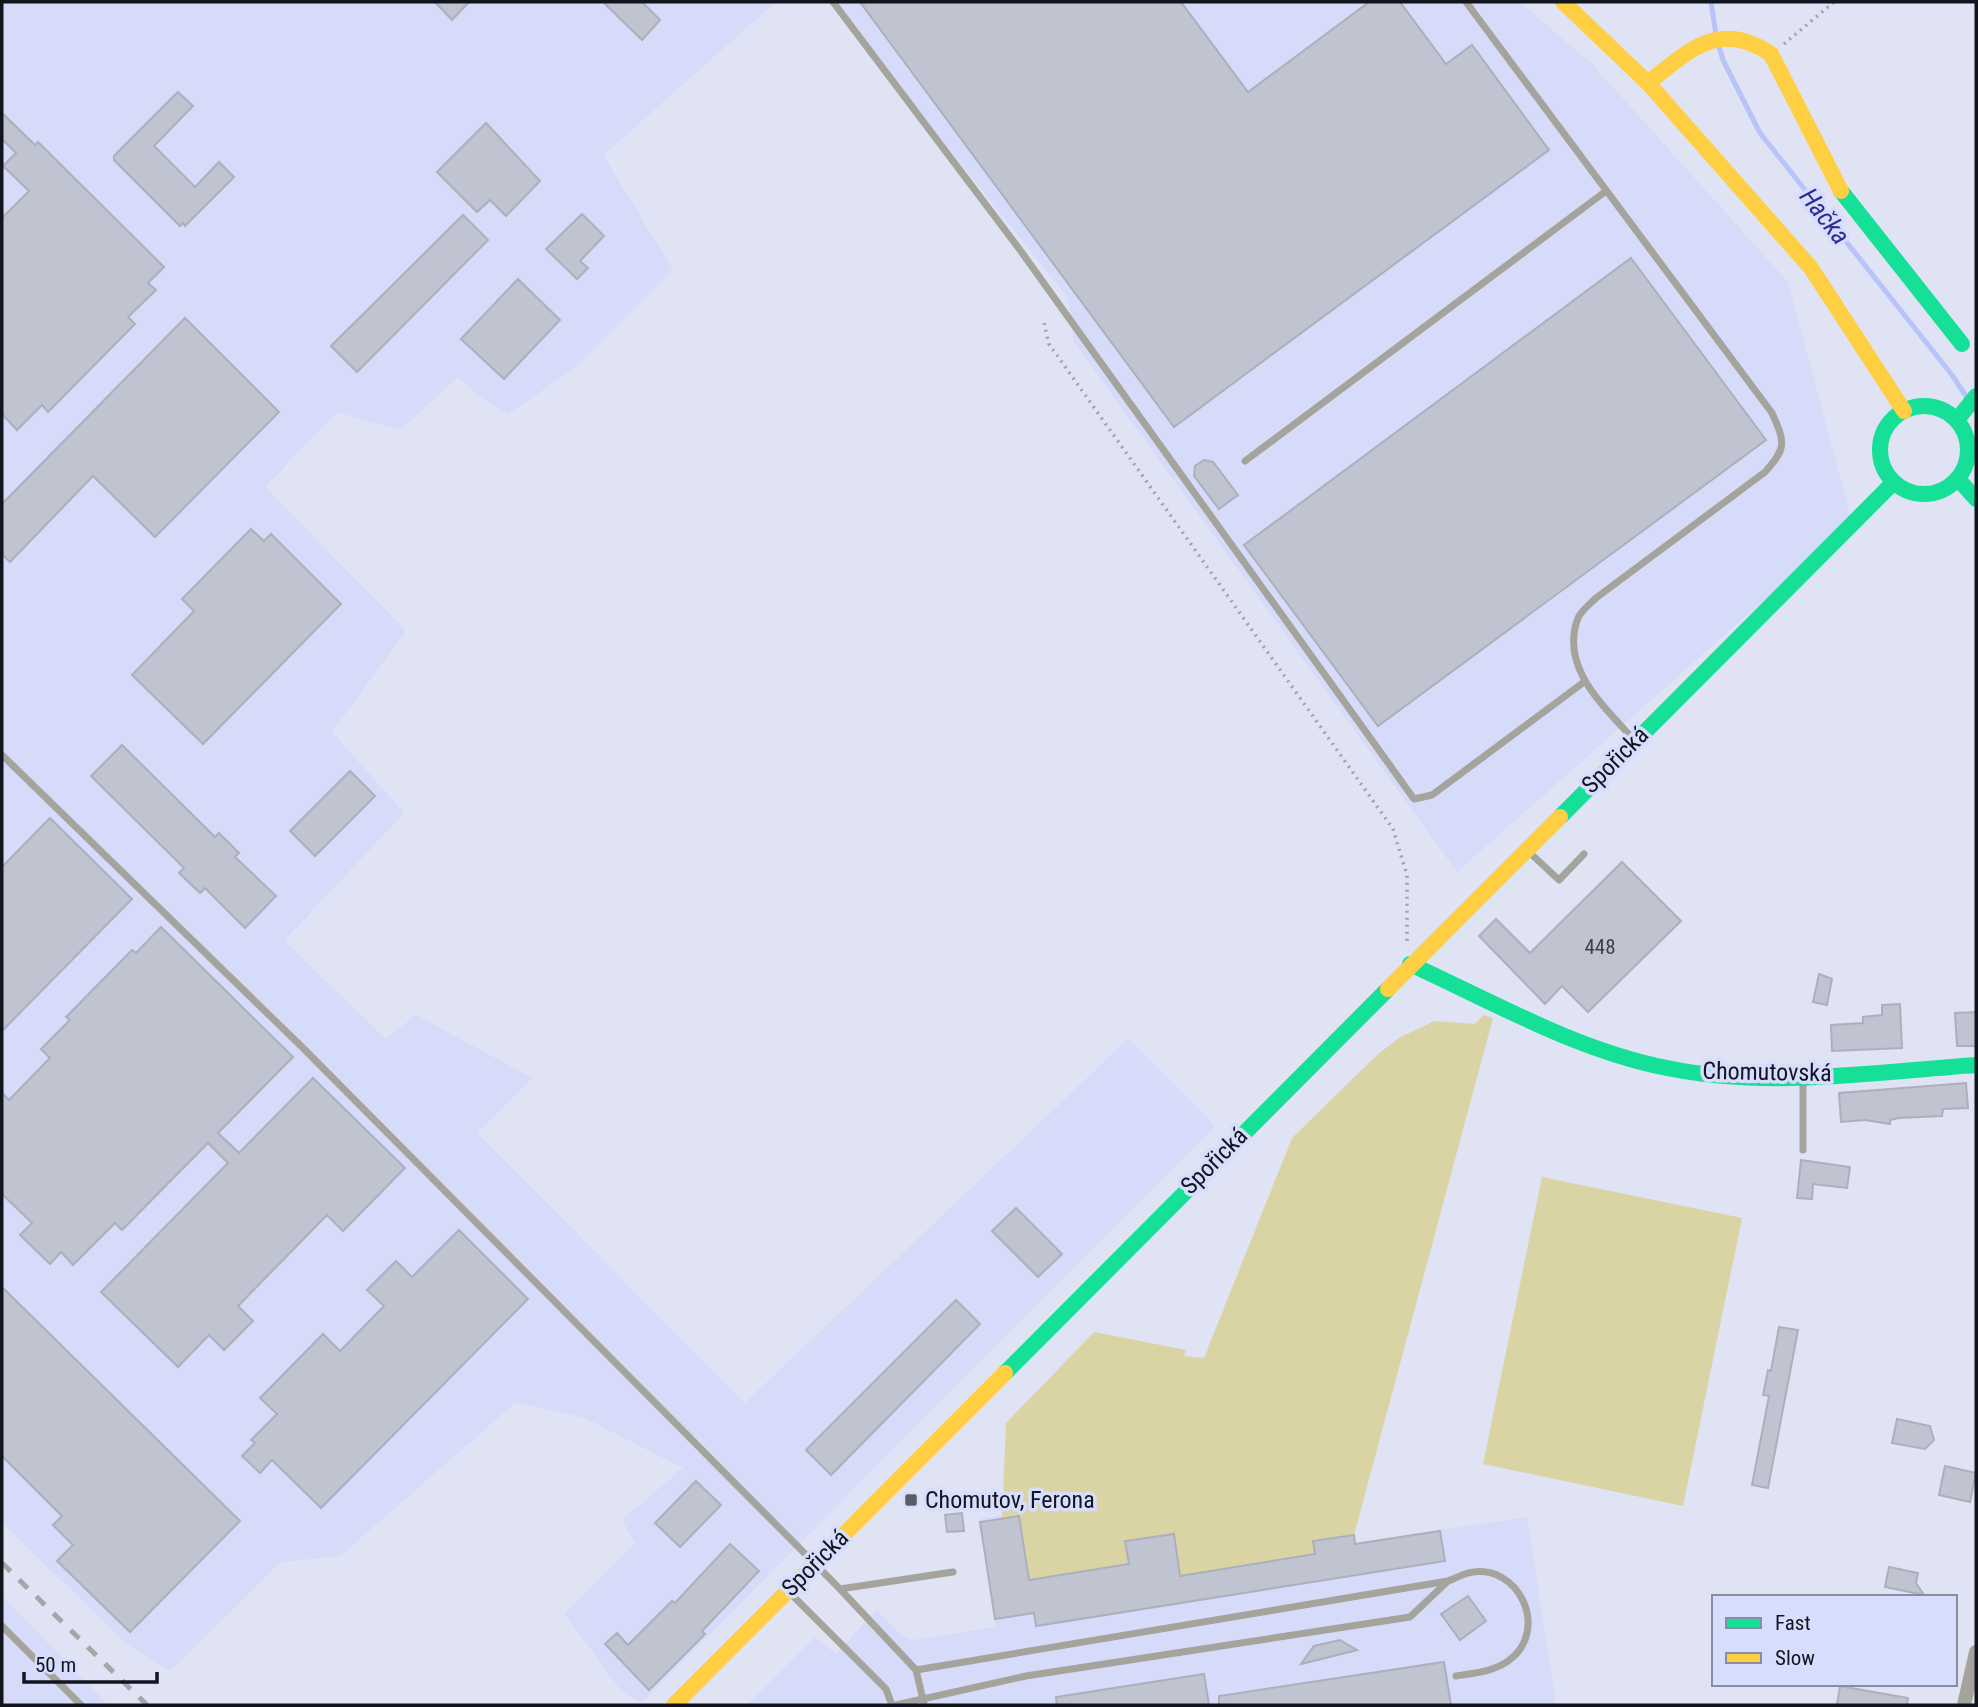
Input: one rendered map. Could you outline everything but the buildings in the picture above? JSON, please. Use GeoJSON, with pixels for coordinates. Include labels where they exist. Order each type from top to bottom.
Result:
{"type":"FeatureCollection","features":[{"type":"Feature","properties":{"kind":"street"},"geometry":{"type":"LineString","coordinates":[[1563,2],[1648,83],[1811,268],[1904,411]]}},
{"type":"Feature","properties":{"kind":"street"},"geometry":{"type":"LineString","coordinates":[[1648,83],[1696,46],[1737,35],[1755,41],[1771,54],[1838,187],[1962,344]]}},
{"type":"Feature","properties":{"kind":"street"},"geometry":{"type":"LineString","coordinates":[[1958,418],[1976,396]]}},
{"type":"Feature","properties":{"kind":"street"},"geometry":{"type":"LineString","coordinates":[[1932,407],[1958,418],[1968,443],[1965,468],[1950,487],[1927,495],[1915,494],[1894,482],[1886,473],[1880,450],[1886,427],[1904,411],[1932,407]]}},
{"type":"Feature","properties":{"kind":"street"},"geometry":{"type":"LineString","coordinates":[[1958,479],[1976,499]]}},
{"type":"Feature","properties":{"kind":"street","name":"Spořická"},"geometry":{"type":"LineString","coordinates":[[674,1705],[1410,964],[1894,482]]}},
{"type":"Feature","properties":{"kind":"street","name":"Chomutovská"},"geometry":{"type":"LineString","coordinates":[[1410,964],[1587,1043],[1667,1068],[1745,1076],[1976,1065]]}},
{"type":"Feature","properties":{"kind":"street"},"geometry":{"type":"LineString","coordinates":[[1964,1705],[1976,1652]]}},
{"type":"Feature","properties":{"kind":"lane"},"geometry":{"type":"LineString","coordinates":[[833,2],[1027,260],[1414,799],[1432,795],[1584,682]]}},
{"type":"Feature","properties":{"kind":"lane"},"geometry":{"type":"LineString","coordinates":[[1466,2],[1772,413],[1782,436],[1782,454],[1765,472],[1596,598],[1578,617],[1574,646],[1584,682],[1634,740]]}},
{"type":"Feature","properties":{"kind":"lane"},"geometry":{"type":"LineString","coordinates":[[1245,461],[1606,191]]}},
{"type":"Feature","properties":{"kind":"lane"},"geometry":{"type":"LineString","coordinates":[[2,755],[303,1048],[815,1563],[916,1670],[923,1703]]}},
{"type":"Feature","properties":{"kind":"lane"},"geometry":{"type":"LineString","coordinates":[[1526,849],[1559,880],[1584,854]]}},
{"type":"Feature","properties":{"kind":"lane"},"geometry":{"type":"LineString","coordinates":[[1803,1074],[1803,1150]]}},
{"type":"Feature","properties":{"kind":"lane"},"geometry":{"type":"LineString","coordinates":[[840,1589],[953,1572]]}},
{"type":"Feature","properties":{"kind":"lane"},"geometry":{"type":"LineString","coordinates":[[916,1670],[1448,1581],[1469,1572],[1491,1574],[1512,1583],[1523,1597],[1528,1613],[1528,1630],[1522,1646],[1509,1661],[1491,1670],[1456,1676]]}},
{"type":"Feature","properties":{"kind":"lane"},"geometry":{"type":"LineString","coordinates":[[788,1590],[886,1689],[894,1705],[923,1703],[1026,1676],[1410,1616],[1448,1581]]}},
{"type":"Feature","properties":{"kind":"lane"},"geometry":{"type":"LineString","coordinates":[[2,1626],[81,1705]]}},
{"type":"Feature","properties":{"kind":"path"},"geometry":{"type":"LineString","coordinates":[[1771,54],[1834,2]]}},
{"type":"Feature","properties":{"kind":"path"},"geometry":{"type":"LineString","coordinates":[[1044,323],[1049,344],[1393,829],[1407,876],[1405,929],[1410,964]]}},
{"type":"Feature","properties":{"kind":"shaded area"},"geometry":{"type":"Polygon","coordinates":[[[2,2],[776,2],[603,155],[673,270],[575,368],[508,414],[482,398],[458,377],[400,430],[337,412],[265,487],[406,631],[332,732],[404,813],[284,941],[386,1039],[416,1015],[532,1078],[477,1133],[745,1403],[1128,1039],[1215,1126],[641,1703],[619,1688],[564,1613],[635,1543],[622,1520],[683,1468],[585,1418],[516,1402],[340,1556],[281,1562],[170,1671],[125,1642],[2,1523],[2,2]]]}},
{"type":"Feature","properties":{"kind":"shaded area"},"geometry":{"type":"Polygon","coordinates":[[[832,2],[1520,2],[1592,64],[1788,282],[1852,522],[1457,872],[1074,342],[1068,298],[832,2]]]}},
{"type":"Feature","properties":{"kind":"shaded area"},"geometry":{"type":"Polygon","coordinates":[[[1483,1015],[1493,1018],[1354,1535],[1314,1541],[1315,1554],[1180,1576],[1173,1534],[1126,1541],[1129,1564],[1029,1580],[1019,1517],[1002,1519],[1006,1423],[1094,1332],[1186,1350],[1184,1356],[1204,1358],[1292,1138],[1378,1054],[1399,1038],[1434,1021],[1475,1024],[1483,1015]]]}},
{"type":"Feature","properties":{"kind":"shaded area"},"geometry":{"type":"Polygon","coordinates":[[[1542,1177],[1742,1218],[1683,1506],[1483,1464],[1542,1177]]]}},
{"type":"Feature","properties":{"kind":"shaded area"},"geometry":{"type":"Polygon","coordinates":[[[1002,1515],[1002,1518],[1019,1516],[1029,1579],[1129,1563],[1127,1541],[1174,1534],[1181,1576],[1315,1554],[1313,1541],[1354,1533],[1356,1543],[1527,1517],[1556,1705],[747,1705],[815,1637],[836,1654],[877,1610],[901,1635],[912,1640],[996,1627],[979,1519],[1002,1515]]]}},
{"type":"Feature","properties":{"kind":"shaded area"},"geometry":{"type":"Polygon","coordinates":[[[2,1596],[108,1705],[2,1705],[2,1596]]]}},
{"type":"Feature","properties":{"kind":"waterway","name":"Hačka"},"geometry":{"type":"LineString","coordinates":[[1711,2],[1716,34]]}},
{"type":"Feature","properties":{"kind":"waterway","name":"Hačka"},"geometry":{"type":"LineString","coordinates":[[1718,43],[1723,60],[1760,133],[1952,375],[1976,411]]}},
{"type":"Feature","properties":{"kind":"railway"},"geometry":{"type":"LineString","coordinates":[[2,1563],[147,1705]]}},
{"type":"Feature","properties":{"kind":"traffic: fast"},"geometry":{"type":"LineString","coordinates":[[1841,191],[1962,344]]}},
{"type":"Feature","properties":{"kind":"traffic: fast"},"geometry":{"type":"LineString","coordinates":[[1957,420],[1976,396]]}},
{"type":"Feature","properties":{"kind":"traffic: fast"},"geometry":{"type":"LineString","coordinates":[[1924,406],[1941,409],[1955,419],[1965,433],[1968,450],[1965,467],[1955,481],[1941,491],[1924,494],[1907,491],[1893,481],[1883,467],[1880,450],[1883,433],[1893,419],[1907,409],[1924,406]]}},
{"type":"Feature","properties":{"kind":"traffic: fast"},"geometry":{"type":"LineString","coordinates":[[1958,479],[1976,499]]}},
{"type":"Feature","properties":{"kind":"traffic: fast"},"geometry":{"type":"LineString","coordinates":[[1560,817],[1894,482]]}},
{"type":"Feature","properties":{"kind":"traffic: fast"},"geometry":{"type":"LineString","coordinates":[[1410,964],[1504,1009],[1600,1050],[1667,1068],[1705,1074],[1783,1078],[1860,1075],[1976,1065]]}},
{"type":"Feature","properties":{"kind":"traffic: fast"},"geometry":{"type":"LineString","coordinates":[[1005,1373],[1388,989]]}},
{"type":"Feature","properties":{"kind":"traffic: slow"},"geometry":{"type":"LineString","coordinates":[[1563,2],[1648,83],[1811,268],[1904,411]]}},
{"type":"Feature","properties":{"kind":"traffic: slow"},"geometry":{"type":"LineString","coordinates":[[1648,83],[1692,50],[1720,39],[1736,39],[1753,44],[1771,54],[1841,191]]}},
{"type":"Feature","properties":{"kind":"traffic: slow"},"geometry":{"type":"LineString","coordinates":[[1388,989],[1560,817]]}},
{"type":"Feature","properties":{"kind":"traffic: slow"},"geometry":{"type":"LineString","coordinates":[[674,1705],[1005,1373]]}},
{"type":"Feature","properties":{"kind":"place","name":"Chomutov, Ferona"},"geometry":{"type":"Point","coordinates":[911,1500]}}]}
